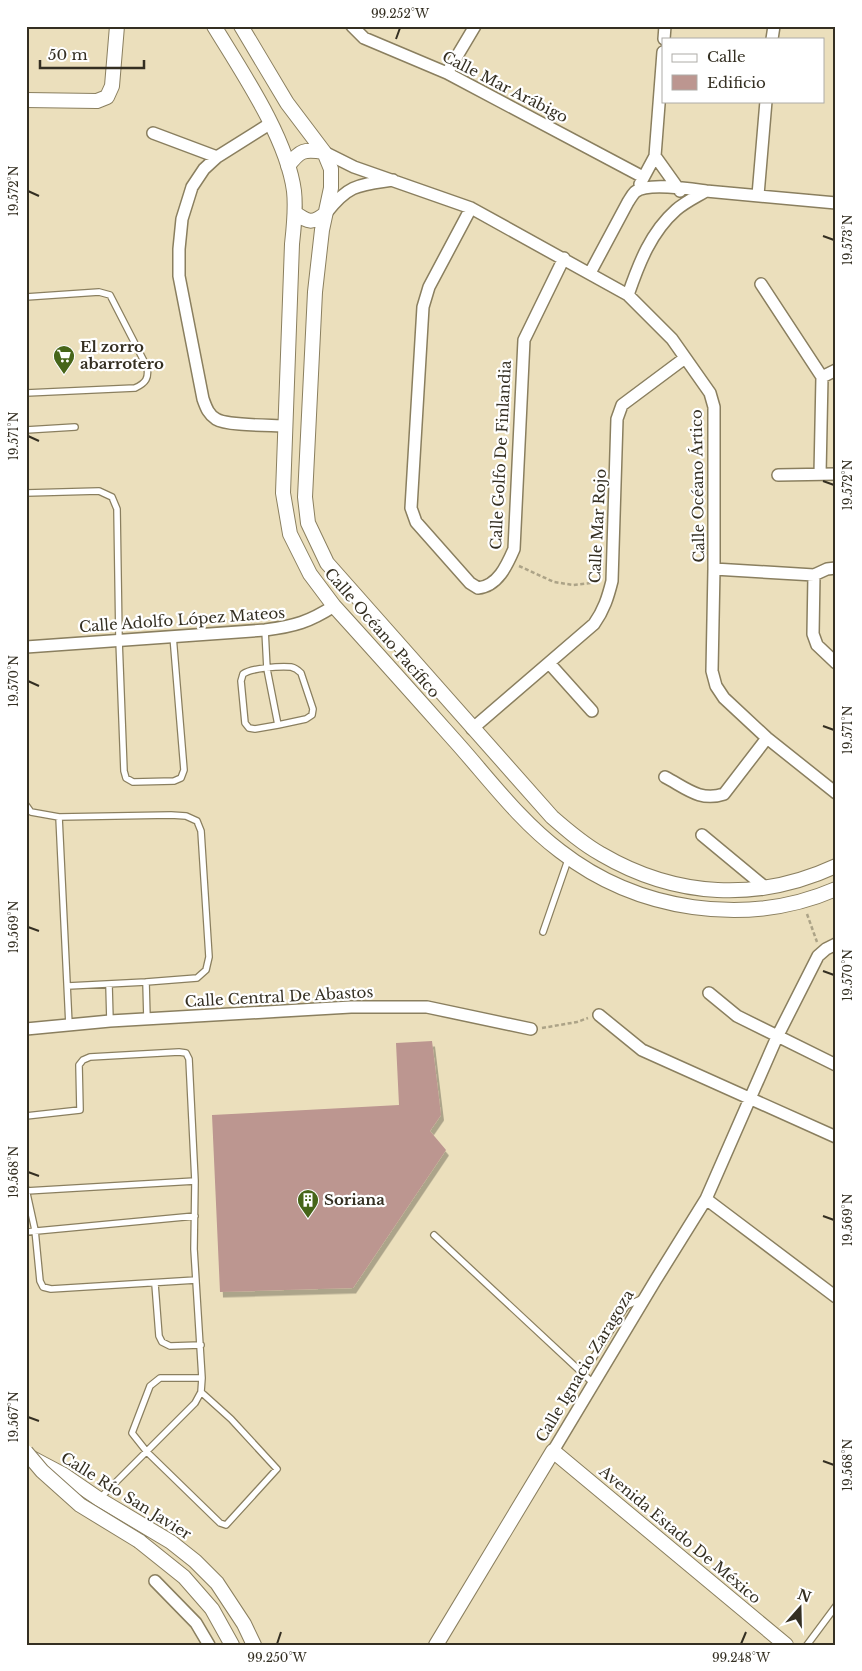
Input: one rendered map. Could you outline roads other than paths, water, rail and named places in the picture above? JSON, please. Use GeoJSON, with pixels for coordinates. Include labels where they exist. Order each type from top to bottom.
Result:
{"type":"FeatureCollection","features":[{"type":"Feature","properties":{"kind":"street"},"geometry":{"type":"LineString","coordinates":[[26,100],[97,101],[107,97],[112,86],[117,26]]}},
{"type":"Feature","properties":{"kind":"street","name":"Calle Océano Pacífico"},"geometry":{"type":"LineString","coordinates":[[214,26],[271,123],[288,166],[294,190],[295,213],[292,244],[283,494],[290,534],[310,574],[334,606],[515,808],[538,831],[584,868],[611,883],[648,897],[721,911],[790,904],[836,889]]}},
{"type":"Feature","properties":{"kind":"street","name":"Calle Océano Pacífico"},"geometry":{"type":"LineString","coordinates":[[241,26],[287,104],[324,152],[331,169],[331,188],[325,214],[315,292],[304,497],[308,523],[327,564],[552,818],[600,854],[629,869],[661,881],[692,888],[731,891],[766,888],[814,876],[836,866]]}},
{"type":"Feature","properties":{"kind":"street","name":"Calle Mar Arábigo"},"geometry":{"type":"LineString","coordinates":[[352,26],[364,38],[447,73],[643,177]]}},
{"type":"Feature","properties":{"kind":"street"},"geometry":{"type":"LineString","coordinates":[[447,73],[475,26]]}},
{"type":"Feature","properties":{"kind":"street"},"geometry":{"type":"LineString","coordinates":[[590,273],[655,156],[662,65]]}},
{"type":"Feature","properties":{"kind":"street"},"geometry":{"type":"LineString","coordinates":[[758,194],[766,102]]}},
{"type":"Feature","properties":{"kind":"street"},"geometry":{"type":"LineString","coordinates":[[271,123],[217,157],[204,168],[192,187],[182,219],[178,249],[179,276],[203,399],[208,412],[216,420],[228,423],[286,426]]}},
{"type":"Feature","properties":{"kind":"street"},"geometry":{"type":"LineString","coordinates":[[153,133],[217,157]]}},
{"type":"Feature","properties":{"kind":"street"},"geometry":{"type":"LineString","coordinates":[[288,166],[295,156],[303,151],[324,152]]}},
{"type":"Feature","properties":{"kind":"street","name":"Calle Océano Ártico"},"geometry":{"type":"LineString","coordinates":[[324,152],[354,167],[472,208],[628,295],[672,339],[710,393],[714,407],[712,672],[716,686],[724,698],[767,738],[836,793]]}},
{"type":"Feature","properties":{"kind":"street"},"geometry":{"type":"LineString","coordinates":[[655,156],[678,187],[685,203]]}},
{"type":"Feature","properties":{"kind":"street"},"geometry":{"type":"LineString","coordinates":[[295,213],[310,221],[316,220],[325,214],[337,199],[351,188],[394,180]]}},
{"type":"Feature","properties":{"kind":"street"},"geometry":{"type":"LineString","coordinates":[[635,192],[646,188],[678,187],[836,203]]}},
{"type":"Feature","properties":{"kind":"street"},"geometry":{"type":"LineString","coordinates":[[628,295],[637,268],[652,237],[675,210],[706,191]]}},
{"type":"Feature","properties":{"kind":"street","name":"Calle Golfo De Finlandia"},"geometry":{"type":"LineString","coordinates":[[472,208],[429,287],[423,307],[411,508],[416,522],[470,583],[478,588],[486,587],[505,569],[514,549],[524,340],[564,258]]}},
{"type":"Feature","properties":{"kind":"street"},"geometry":{"type":"LineString","coordinates":[[761,284],[822,377],[820,474]]}},
{"type":"Feature","properties":{"kind":"street","name":"Calle Mar Rojo"},"geometry":{"type":"LineString","coordinates":[[472,729],[594,624],[602,613],[612,581],[618,419],[622,405],[685,358]]}},
{"type":"Feature","properties":{"kind":"street"},"geometry":{"type":"LineString","coordinates":[[822,377],[836,370]]}},
{"type":"Feature","properties":{"kind":"street"},"geometry":{"type":"LineString","coordinates":[[778,475],[836,474]]}},
{"type":"Feature","properties":{"kind":"street"},"geometry":{"type":"LineString","coordinates":[[714,569],[814,575],[827,569],[836,568]]}},
{"type":"Feature","properties":{"kind":"street"},"geometry":{"type":"LineString","coordinates":[[814,575],[814,634],[817,645],[836,663]]}},
{"type":"Feature","properties":{"kind":"street","name":"Calle Adolfo López Mateos"},"geometry":{"type":"LineString","coordinates":[[26,647],[292,627],[316,618],[334,606]]}},
{"type":"Feature","properties":{"kind":"street"},"geometry":{"type":"LineString","coordinates":[[549,664],[592,712]]}},
{"type":"Feature","properties":{"kind":"street"},"geometry":{"type":"LineString","coordinates":[[665,777],[701,796],[713,797],[724,794],[767,738]]}},
{"type":"Feature","properties":{"kind":"street"},"geometry":{"type":"LineString","coordinates":[[702,835],[766,888]]}},
{"type":"Feature","properties":{"kind":"street","name":"Calle Ignacio Zaragoza"},"geometry":{"type":"LineString","coordinates":[[436,1645],[706,1199],[777,1037],[818,956],[836,944]]}},
{"type":"Feature","properties":{"kind":"street"},"geometry":{"type":"LineString","coordinates":[[709,993],[737,1016],[836,1065]]}},
{"type":"Feature","properties":{"kind":"street","name":"Calle Central De Abastos"},"geometry":{"type":"LineString","coordinates":[[26,1029],[147,1018],[351,1007],[427,1007],[531,1029]]}},
{"type":"Feature","properties":{"kind":"street"},"geometry":{"type":"LineString","coordinates":[[599,1015],[642,1050],[836,1137]]}},
{"type":"Feature","properties":{"kind":"street"},"geometry":{"type":"LineString","coordinates":[[706,1199],[835,1296]]}},
{"type":"Feature","properties":{"kind":"street","name":"Avenida Estado De México"},"geometry":{"type":"LineString","coordinates":[[553,1451],[786,1645]]}},
{"type":"Feature","properties":{"kind":"street","name":"Calle Río San Javier"},"geometry":{"type":"LineString","coordinates":[[26,1454],[64,1475],[99,1499],[171,1542],[195,1561],[217,1584],[244,1624],[254,1645]]}},
{"type":"Feature","properties":{"kind":"street","name":"Calle Río San Javier"},"geometry":{"type":"LineString","coordinates":[[26,1454],[80,1505],[139,1541],[184,1577],[212,1608],[232,1645]]}},
{"type":"Feature","properties":{"kind":"street"},"geometry":{"type":"LineString","coordinates":[[155,1581],[196,1623],[209,1645]]}},
{"type":"Feature","properties":{"kind":"lane"},"geometry":{"type":"LineString","coordinates":[[26,297],[99,292],[110,295],[147,367],[148,376],[144,384],[135,388],[26,393]]}},
{"type":"Feature","properties":{"kind":"lane"},"geometry":{"type":"LineString","coordinates":[[26,430],[75,427]]}},
{"type":"Feature","properties":{"kind":"lane"},"geometry":{"type":"LineString","coordinates":[[26,493],[99,491],[112,496],[117,509],[124,771],[126,778],[133,782],[174,780],[181,778],[184,770],[173,636]]}},
{"type":"Feature","properties":{"kind":"lane"},"geometry":{"type":"LineString","coordinates":[[265,630],[267,669],[278,725]]}},
{"type":"Feature","properties":{"kind":"lane"},"geometry":{"type":"LineString","coordinates":[[291,667],[298,669],[302,673],[313,709],[312,715],[306,719],[278,725],[255,729],[249,728],[245,723],[242,674],[248,671],[291,667]]}},
{"type":"Feature","properties":{"kind":"lane"},"geometry":{"type":"LineString","coordinates":[[26,805],[31,812],[38,815],[59,817],[186,816],[197,821],[201,831],[209,957],[206,970],[197,978],[68,986]]}},
{"type":"Feature","properties":{"kind":"lane"},"geometry":{"type":"LineString","coordinates":[[59,817],[69,1025]]}},
{"type":"Feature","properties":{"kind":"lane"},"geometry":{"type":"LineString","coordinates":[[543,932],[569,857]]}},
{"type":"Feature","properties":{"kind":"lane"},"geometry":{"type":"LineString","coordinates":[[146,982],[147,1018]]}},
{"type":"Feature","properties":{"kind":"lane"},"geometry":{"type":"LineString","coordinates":[[109,984],[110,1021]]}},
{"type":"Feature","properties":{"kind":"lane"},"geometry":{"type":"LineString","coordinates":[[26,1116],[80,1110],[79,1065],[83,1060],[90,1057],[179,1052],[186,1053],[189,1059],[195,1181],[196,1280],[201,1345],[201,1392],[195,1403],[99,1499]]}},
{"type":"Feature","properties":{"kind":"lane"},"geometry":{"type":"LineString","coordinates":[[195,1181],[26,1190],[34,1230],[40,1282],[44,1287],[51,1289],[196,1280]]}},
{"type":"Feature","properties":{"kind":"lane"},"geometry":{"type":"LineString","coordinates":[[26,1232],[195,1216]]}},
{"type":"Feature","properties":{"kind":"lane"},"geometry":{"type":"LineString","coordinates":[[434,1235],[594,1383]]}},
{"type":"Feature","properties":{"kind":"lane"},"geometry":{"type":"LineString","coordinates":[[155,1284],[159,1336],[162,1342],[170,1346],[201,1345]]}},
{"type":"Feature","properties":{"kind":"lane"},"geometry":{"type":"LineString","coordinates":[[583,1374],[626,1306],[645,1297]]}},
{"type":"Feature","properties":{"kind":"lane"},"geometry":{"type":"LineString","coordinates":[[201,1392],[254,1442],[277,1469],[226,1525],[220,1523],[147,1452],[132,1434],[150,1386],[160,1378],[202,1378]]}},
{"type":"Feature","properties":{"kind":"lane"},"geometry":{"type":"LineString","coordinates":[[807,1645],[836,1606]]}},
{"type":"Feature","properties":{"kind":"place","name":"El zorro abarrotero"},"geometry":{"type":"Point","coordinates":[64,375]}},
{"type":"Feature","properties":{"kind":"place","name":"Soriana"},"geometry":{"type":"Point","coordinates":[308,1219]}}]}
